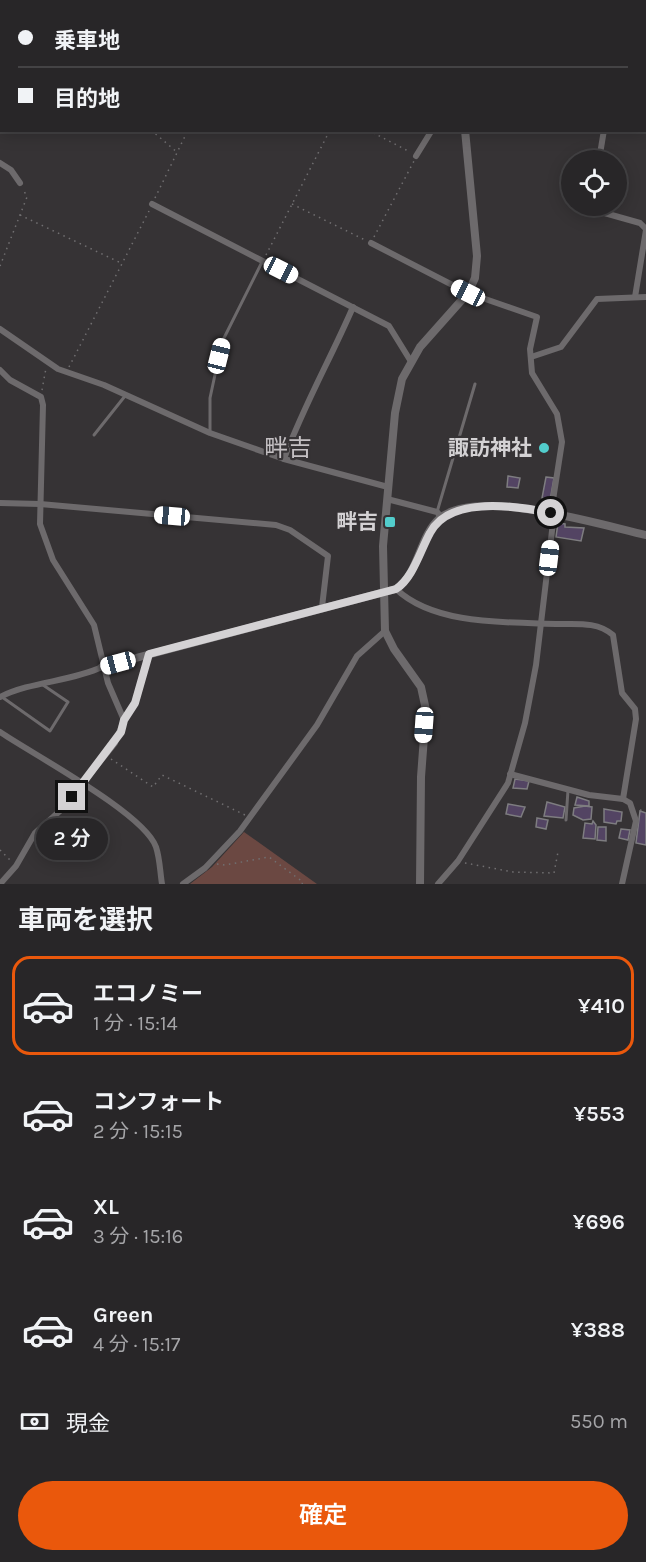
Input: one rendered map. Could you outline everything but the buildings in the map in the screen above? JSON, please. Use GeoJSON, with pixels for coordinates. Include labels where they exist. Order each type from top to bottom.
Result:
{"type":"FeatureCollection","features":[{"type":"Feature","properties":{"kind":"street"},"geometry":{"type":"LineString","coordinates":[[417,156],[431,132]]}},
{"type":"Feature","properties":{"kind":"street"},"geometry":{"type":"LineString","coordinates":[[420,884],[420,777],[426,710],[421,687],[394,649],[385,631],[382,562],[399,390],[410,360],[468,293],[475,278],[477,256],[465,132]]}},
{"type":"Feature","properties":{"kind":"street"},"geometry":{"type":"LineString","coordinates":[[601,150],[604,132]]}},
{"type":"Feature","properties":{"kind":"street"},"geometry":{"type":"LineString","coordinates":[[0,163],[11,170],[20,183]]}},
{"type":"Feature","properties":{"kind":"street"},"geometry":{"type":"LineString","coordinates":[[152,204],[389,326],[410,360]]}},
{"type":"Feature","properties":{"kind":"street"},"geometry":{"type":"LineString","coordinates":[[615,216],[640,223],[646,230],[635,297]]}},
{"type":"Feature","properties":{"kind":"street"},"geometry":{"type":"LineString","coordinates":[[371,243],[468,293],[537,317],[531,357],[532,373],[560,424],[562,458],[529,705],[505,789],[458,861],[438,884]]}},
{"type":"Feature","properties":{"kind":"street"},"geometry":{"type":"LineString","coordinates":[[531,357],[561,347],[597,299],[646,297]]}},
{"type":"Feature","properties":{"kind":"street"},"geometry":{"type":"LineString","coordinates":[[284,459],[298,420],[322,377],[353,307]]}},
{"type":"Feature","properties":{"kind":"street"},"geometry":{"type":"LineString","coordinates":[[0,329],[66,373],[127,394],[210,433],[284,459],[388,487]]}},
{"type":"Feature","properties":{"kind":"street"},"geometry":{"type":"LineString","coordinates":[[0,370],[10,380],[41,397],[43,405],[40,524],[52,560],[94,624],[100,644],[102,667],[124,720],[121,732],[106,755],[61,810],[35,833],[16,866],[0,884]]}},
{"type":"Feature","properties":{"kind":"street"},"geometry":{"type":"LineString","coordinates":[[387,499],[439,515],[502,506],[553,514],[646,535]]}},
{"type":"Feature","properties":{"kind":"street"},"geometry":{"type":"LineString","coordinates":[[0,503],[40,504],[276,525],[290,530],[328,556],[322,607]]}},
{"type":"Feature","properties":{"kind":"street"},"geometry":{"type":"LineString","coordinates":[[0,696],[12,690],[88,674],[102,667],[149,654],[396,589],[405,580],[439,515]]}},
{"type":"Feature","properties":{"kind":"street"},"geometry":{"type":"LineString","coordinates":[[396,589],[421,606],[440,613],[496,622],[592,625],[608,631],[616,642],[622,693],[635,709],[636,719],[623,799]]}},
{"type":"Feature","properties":{"kind":"street"},"geometry":{"type":"LineString","coordinates":[[183,884],[211,861],[251,818],[278,776],[317,725],[357,656],[372,639],[385,631]]}},
{"type":"Feature","properties":{"kind":"street"},"geometry":{"type":"LineString","coordinates":[[0,732],[84,783],[135,823],[156,846],[162,884]]}},
{"type":"Feature","properties":{"kind":"street"},"geometry":{"type":"LineString","coordinates":[[510,774],[588,795],[623,799],[630,803],[636,821],[622,884]]}},
{"type":"Feature","properties":{"kind":"lane"},"geometry":{"type":"LineString","coordinates":[[210,433],[210,398],[222,342],[263,260]]}},
{"type":"Feature","properties":{"kind":"lane"},"geometry":{"type":"LineString","coordinates":[[439,515],[475,384]]}},
{"type":"Feature","properties":{"kind":"lane"},"geometry":{"type":"LineString","coordinates":[[94,435],[127,394]]}},
{"type":"Feature","properties":{"kind":"lane"},"geometry":{"type":"LineString","coordinates":[[124,720],[135,703],[149,654]]}},
{"type":"Feature","properties":{"kind":"lane"},"geometry":{"type":"LineString","coordinates":[[0,696],[50,731],[68,702],[43,685]]}},
{"type":"Feature","properties":{"kind":"lane"},"geometry":{"type":"LineString","coordinates":[[566,820],[568,788]]}},
{"type":"Feature","properties":{"kind":"path"},"geometry":{"type":"LineString","coordinates":[[153,132],[178,153]]}},
{"type":"Feature","properties":{"kind":"path"},"geometry":{"type":"LineString","coordinates":[[66,373],[187,132]]}},
{"type":"Feature","properties":{"kind":"path"},"geometry":{"type":"LineString","coordinates":[[263,260],[329,132]]}},
{"type":"Feature","properties":{"kind":"path"},"geometry":{"type":"LineString","coordinates":[[292,204],[371,243],[417,156],[372,132]]}},
{"type":"Feature","properties":{"kind":"path"},"geometry":{"type":"LineString","coordinates":[[0,266],[27,197],[20,183]]}},
{"type":"Feature","properties":{"kind":"path"},"geometry":{"type":"LineString","coordinates":[[20,214],[122,264]]}},
{"type":"Feature","properties":{"kind":"path"},"geometry":{"type":"LineString","coordinates":[[41,397],[47,361]]}},
{"type":"Feature","properties":{"kind":"path"},"geometry":{"type":"LineString","coordinates":[[106,755],[153,787],[162,775],[251,818]]}},
{"type":"Feature","properties":{"kind":"path"},"geometry":{"type":"LineString","coordinates":[[0,850],[16,866]]}},
{"type":"Feature","properties":{"kind":"path"},"geometry":{"type":"LineString","coordinates":[[458,861],[513,872],[554,873],[558,852]]}},
{"type":"Feature","properties":{"kind":"path"},"geometry":{"type":"LineString","coordinates":[[211,861],[225,865],[269,857],[303,882],[302,884]]}},
{"type":"Feature","properties":{"kind":"shaded area"},"geometry":{"type":"Polygon","coordinates":[[[244,832],[317,884],[190,884],[212,867],[244,832]]]}},
{"type":"Feature","properties":{"kind":"place","name":"諏訪神社"},"geometry":{"type":"Point","coordinates":[544,448]}},
{"type":"Feature","properties":{"kind":"place","name":"畔吉"},"geometry":{"type":"Point","coordinates":[390,522]}},
{"type":"Feature","properties":{"kind":"district","name":"畔吉"},"geometry":{"type":"Point","coordinates":[288,448]}},
{"type":"Feature","properties":{"kind":"route"},"geometry":{"type":"LineString","coordinates":[[72,797],[115,743],[121,732],[124,720],[135,703],[149,654],[396,589],[405,580],[431,531],[446,515],[488,506],[513,505],[551,513]]}}]}
